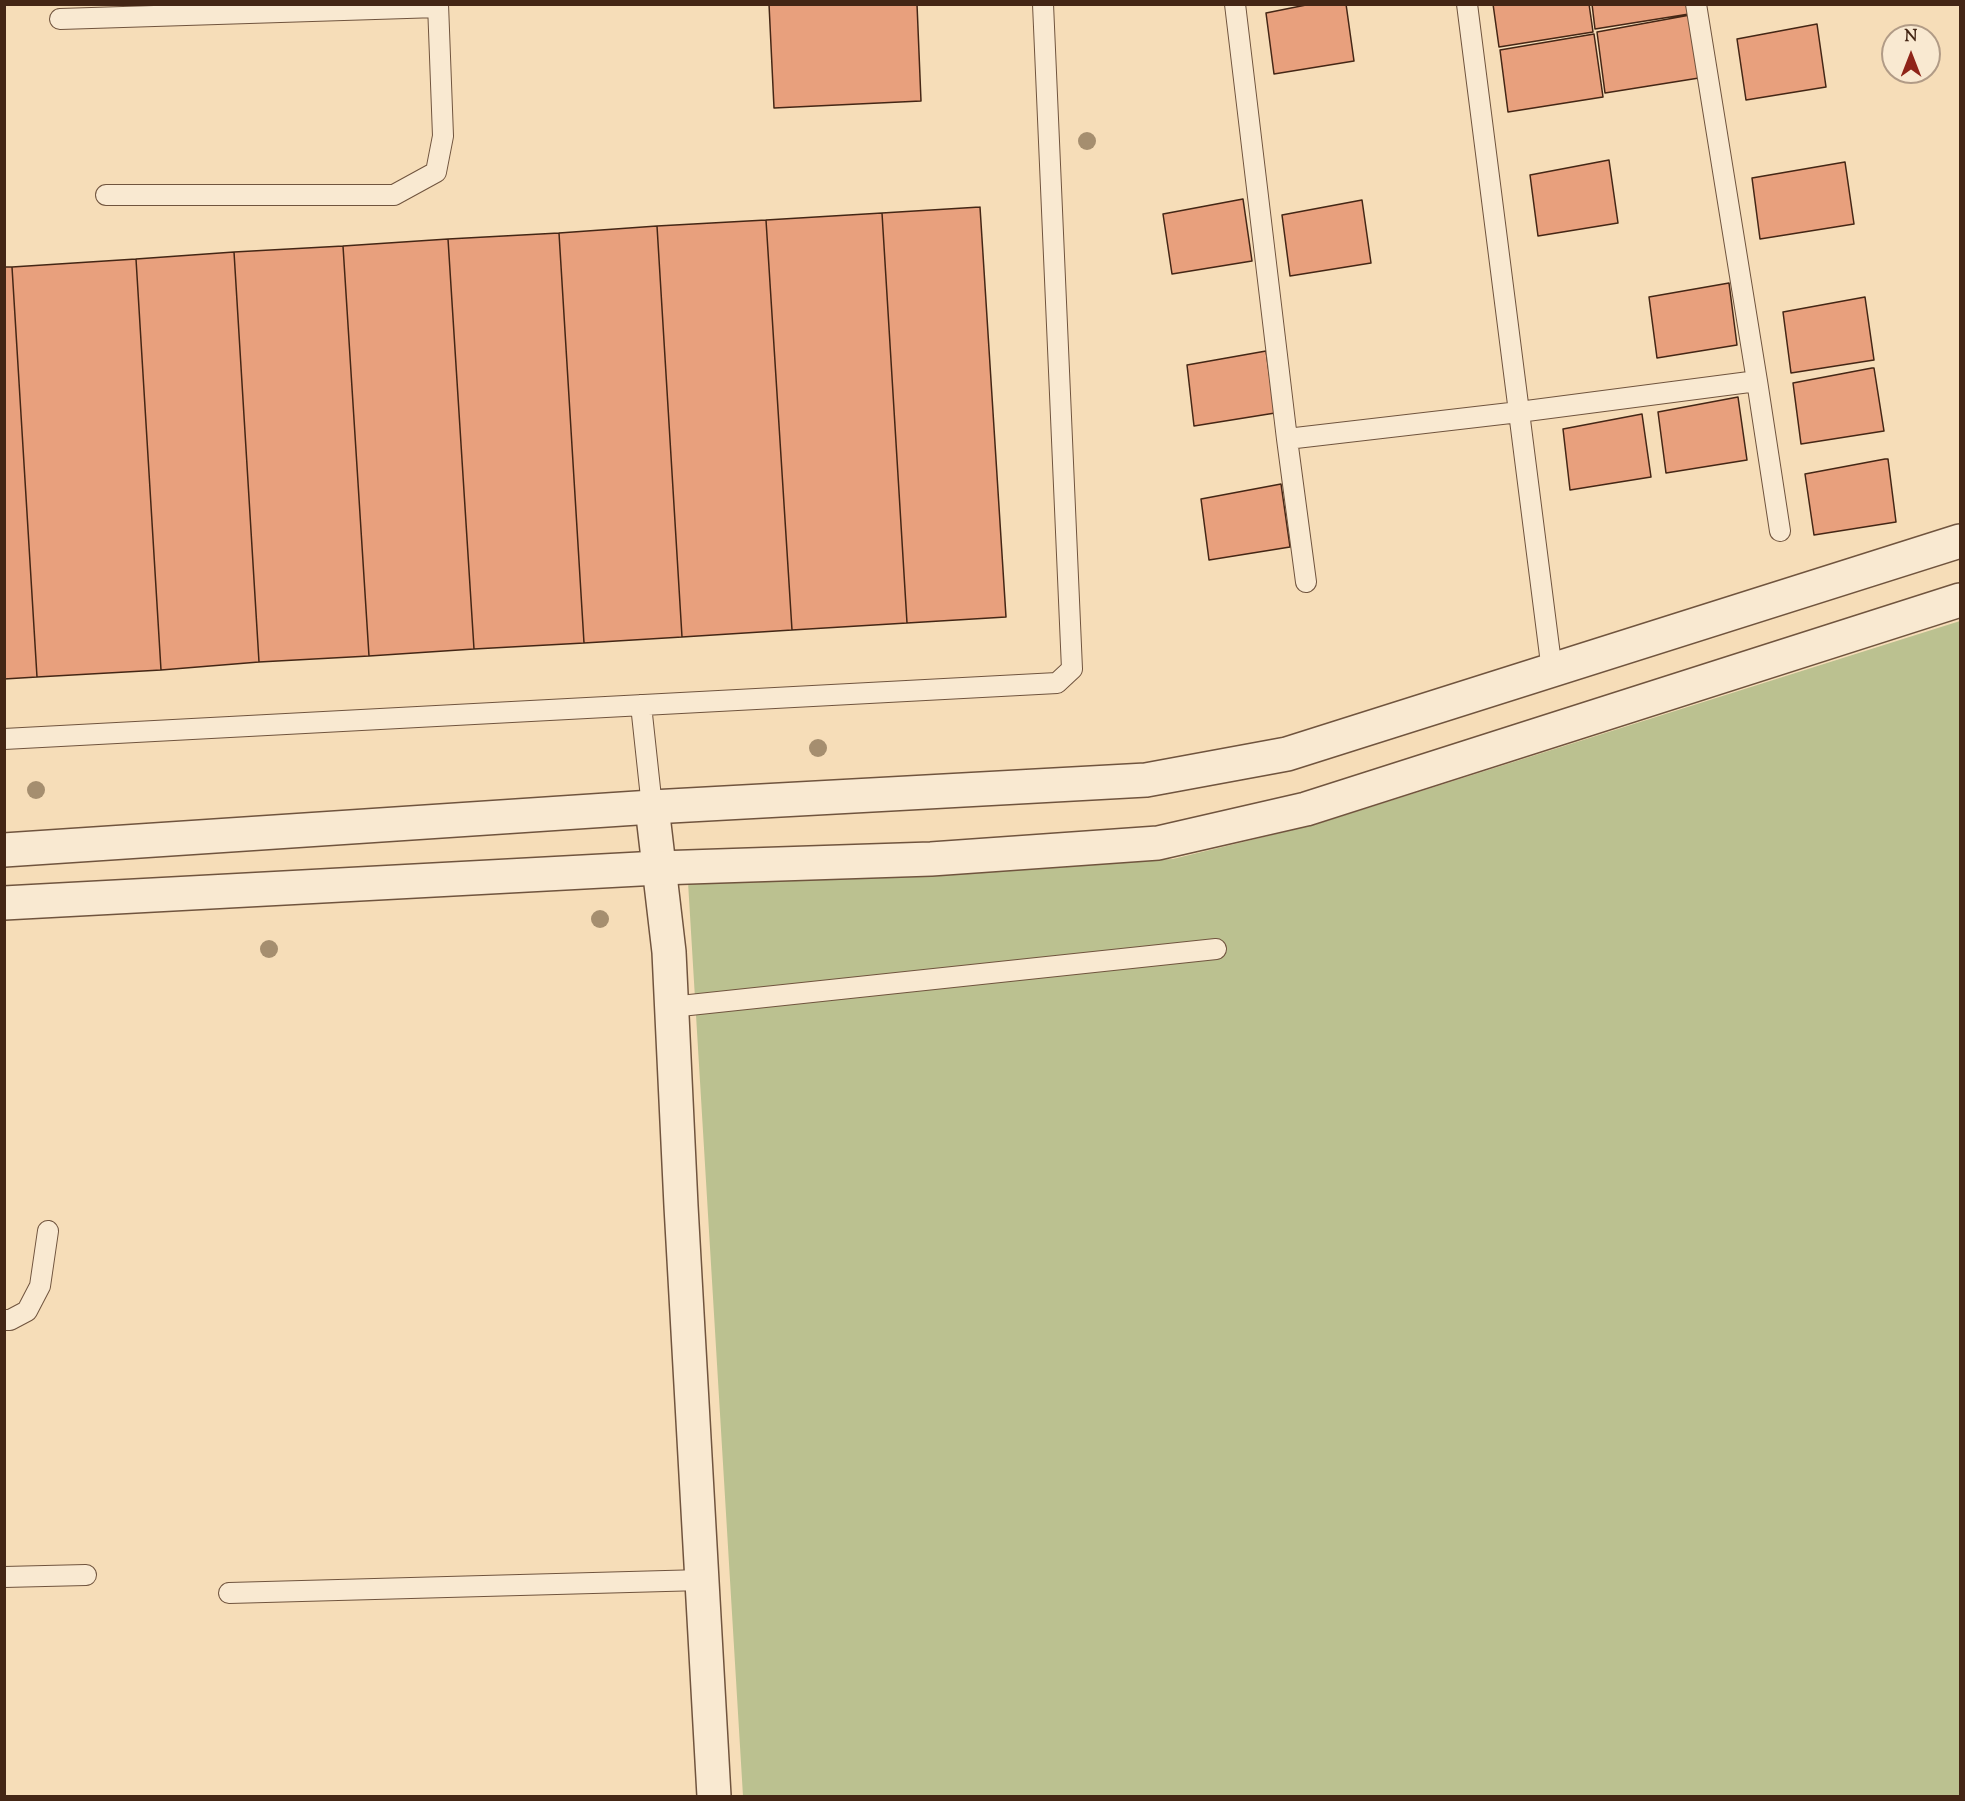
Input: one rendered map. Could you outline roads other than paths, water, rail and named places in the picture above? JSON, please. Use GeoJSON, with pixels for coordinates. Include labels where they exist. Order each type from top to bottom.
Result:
{"type":"FeatureCollection","features":[{"type":"Feature","properties":{"kind":"street"},"geometry":{"type":"LineString","coordinates":[[4,850],[652,807],[1146,780],[1287,754],[1960,542]]}},
{"type":"Feature","properties":{"kind":"street"},"geometry":{"type":"LineString","coordinates":[[4,903],[658,868],[931,860],[1158,843],[1306,809],[1960,600]]}},
{"type":"Feature","properties":{"kind":"street"},"geometry":{"type":"LineString","coordinates":[[652,807],[669,952],[714,1797]]}},
{"type":"Feature","properties":{"kind":"lane"},"geometry":{"type":"LineString","coordinates":[[4,739],[1057,683],[1072,669],[1043,4]]}},
{"type":"Feature","properties":{"kind":"lane"},"geometry":{"type":"LineString","coordinates":[[1467,4],[1552,671]]}},
{"type":"Feature","properties":{"kind":"lane"},"geometry":{"type":"LineString","coordinates":[[1696,4],[1780,531]]}},
{"type":"Feature","properties":{"kind":"lane"},"geometry":{"type":"LineString","coordinates":[[1236,5],[1306,582]]}},
{"type":"Feature","properties":{"kind":"lane"},"geometry":{"type":"LineString","coordinates":[[60,19],[438,6],[443,136],[436,172],[394,195],[106,195]]}},
{"type":"Feature","properties":{"kind":"lane"},"geometry":{"type":"LineString","coordinates":[[1287,439],[1757,381]]}},
{"type":"Feature","properties":{"kind":"lane"},"geometry":{"type":"LineString","coordinates":[[641,705],[652,807]]}},
{"type":"Feature","properties":{"kind":"lane"},"geometry":{"type":"LineString","coordinates":[[671,1007],[1216,949]]}},
{"type":"Feature","properties":{"kind":"lane"},"geometry":{"type":"LineString","coordinates":[[4,1320],[10,1320],[27,1311],[40,1286],[48,1231]]}},
{"type":"Feature","properties":{"kind":"lane"},"geometry":{"type":"LineString","coordinates":[[4,1577],[86,1575]]}},
{"type":"Feature","properties":{"kind":"lane"},"geometry":{"type":"LineString","coordinates":[[229,1593],[702,1580]]}}]}
